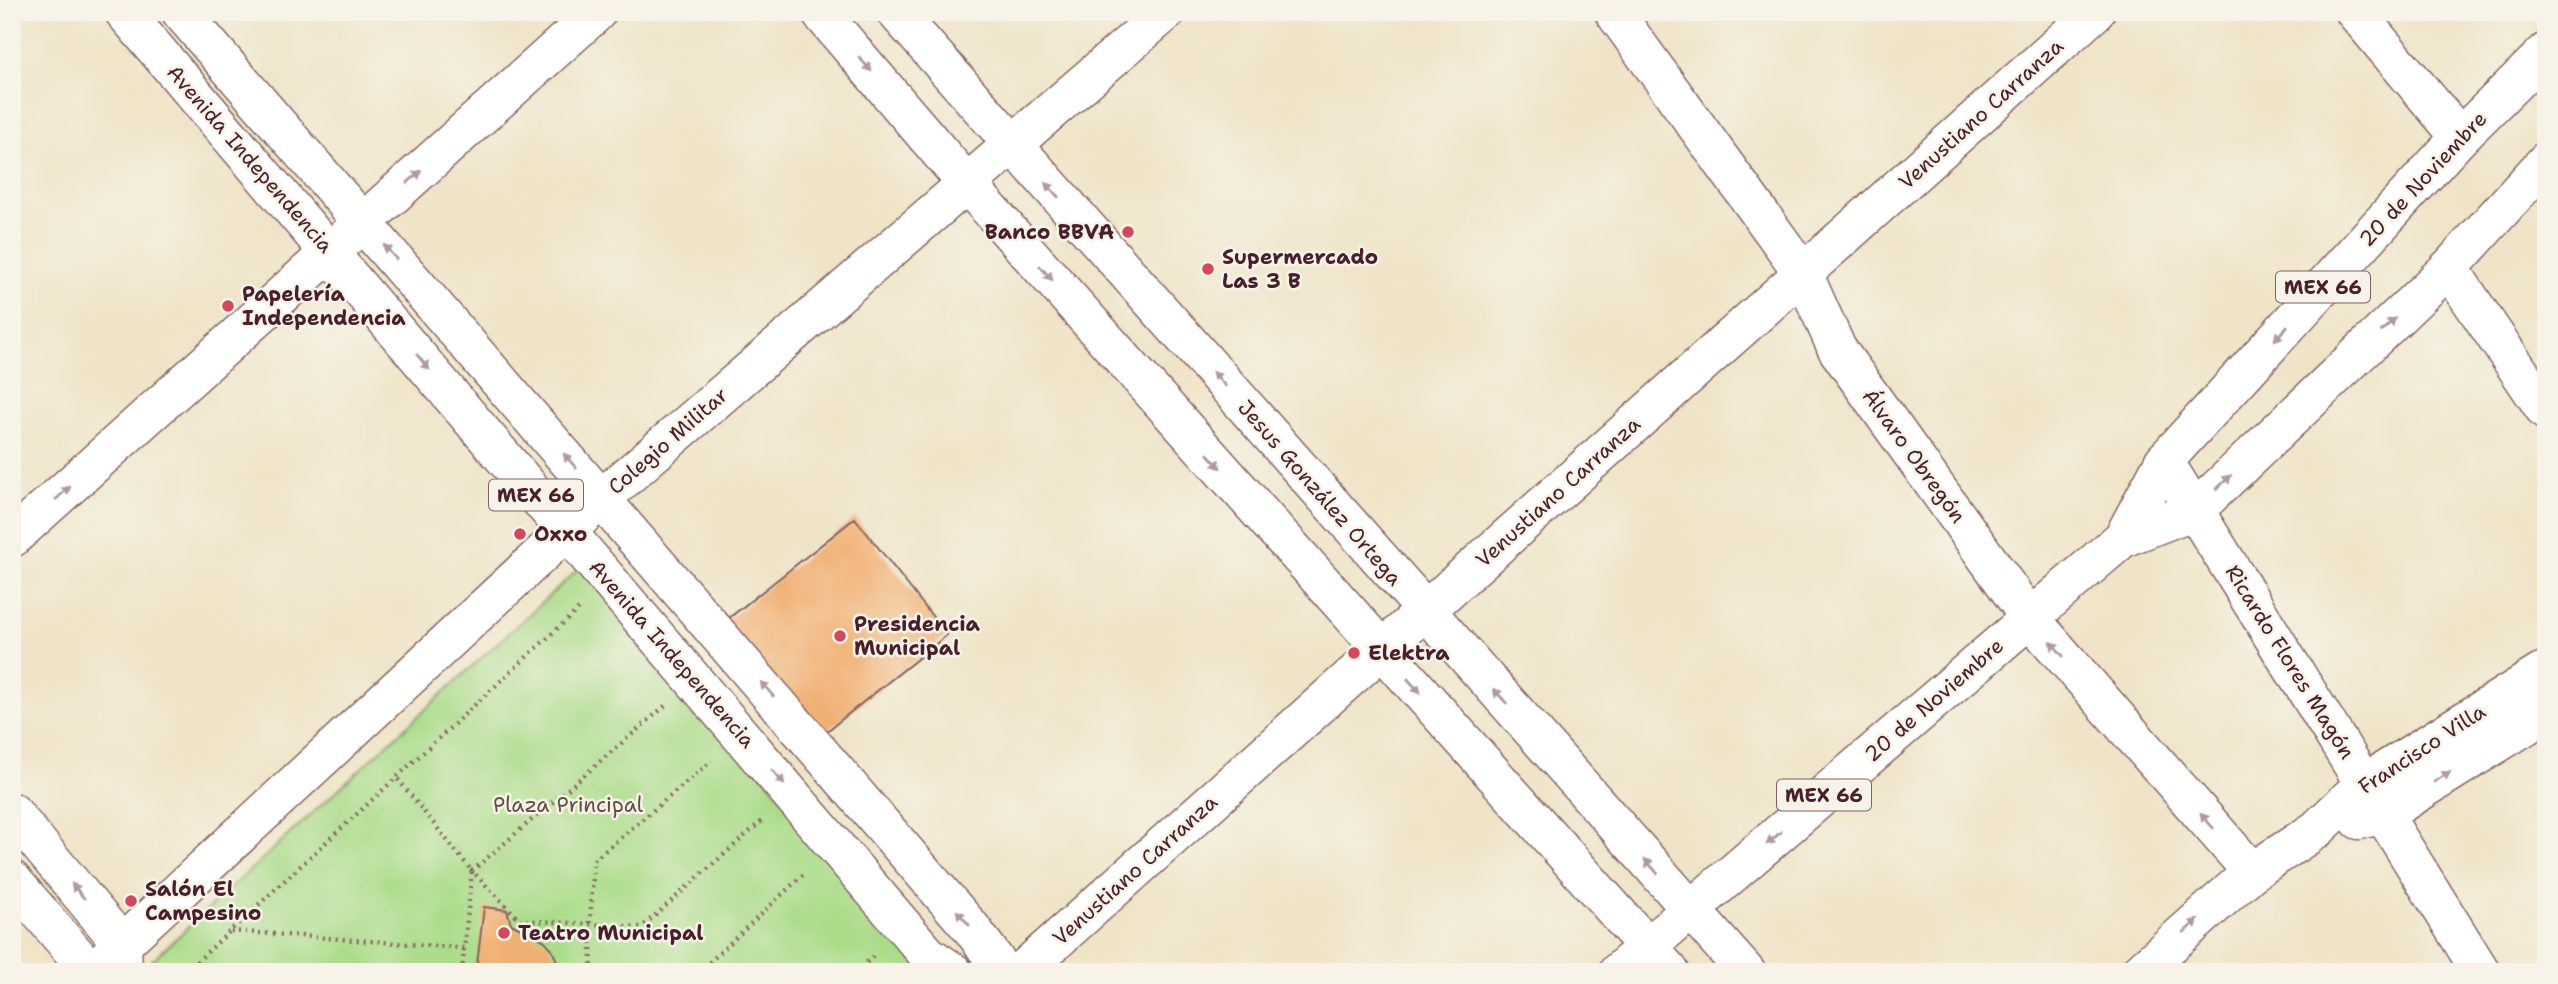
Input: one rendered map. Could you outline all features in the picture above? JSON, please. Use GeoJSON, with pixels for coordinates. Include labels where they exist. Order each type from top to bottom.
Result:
{"type":"FeatureCollection","features":[{"type":"Feature","properties":{"kind":"street","name":"Avenida Independencia"},"geometry":{"type":"LineString","coordinates":[[124,12],[928,954],[953,972]]}},
{"type":"Feature","properties":{"kind":"street","name":"MEX 66"},"geometry":{"type":"LineString","coordinates":[[181,12],[972,929],[1004,972]]}},
{"type":"Feature","properties":{"kind":"street"},"geometry":{"type":"LineString","coordinates":[[12,538],[597,12]]}},
{"type":"Feature","properties":{"kind":"street"},"geometry":{"type":"LineString","coordinates":[[820,12],[967,184],[1658,959]]}},
{"type":"Feature","properties":{"kind":"street","name":"Jesus González Ortega"},"geometry":{"type":"LineString","coordinates":[[896,12],[1746,972]]}},
{"type":"Feature","properties":{"kind":"street","name":"Colegio Militar"},"geometry":{"type":"LineString","coordinates":[[91,972],[123,958],[602,498],[1166,12]]}},
{"type":"Feature","properties":{"kind":"street","name":"Venustiano Carranza"},"geometry":{"type":"LineString","coordinates":[[1021,972],[2095,12]]}},
{"type":"Feature","properties":{"kind":"street"},"geometry":{"type":"LineString","coordinates":[[2355,12],[2460,137]]}},
{"type":"Feature","properties":{"kind":"street","name":"Álvaro Obregón"},"geometry":{"type":"LineString","coordinates":[[1617,13],[1803,273],[1838,349],[2029,617],[2252,872]]}},
{"type":"Feature","properties":{"kind":"street","name":"20 de Noviembre"},"geometry":{"type":"LineString","coordinates":[[2123,538],[2164,461],[2460,137],[2546,52]]}},
{"type":"Feature","properties":{"kind":"street","name":"20 de Noviembre"},"geometry":{"type":"LineString","coordinates":[[1618,972],[1658,959],[1690,910],[2123,538],[2195,510],[2449,268],[2546,161]]}},
{"type":"Feature","properties":{"kind":"street"},"geometry":{"type":"LineString","coordinates":[[2449,268],[2546,411]]}},
{"type":"Feature","properties":{"kind":"street","name":"Ricardo Flores Magón"},"geometry":{"type":"LineString","coordinates":[[2164,461],[2481,972]]}},
{"type":"Feature","properties":{"kind":"street","name":"Francisco Villa"},"geometry":{"type":"LineString","coordinates":[[2140,972],[2252,872],[2316,830],[2522,714],[2546,670]]}},
{"type":"Feature","properties":{"kind":"street"},"geometry":{"type":"LineString","coordinates":[[12,812],[123,958]]}},
{"type":"Feature","properties":{"kind":"street"},"geometry":{"type":"LineString","coordinates":[[12,880],[91,972]]}},
{"type":"Feature","properties":{"kind":"path"},"geometry":{"type":"LineString","coordinates":[[195,972],[191,967],[586,602]]}},
{"type":"Feature","properties":{"kind":"path"},"geometry":{"type":"LineString","coordinates":[[462,972],[472,871],[671,701]]}},
{"type":"Feature","properties":{"kind":"path"},"geometry":{"type":"LineString","coordinates":[[592,972],[590,923],[594,860],[718,756]]}},
{"type":"Feature","properties":{"kind":"path"},"geometry":{"type":"LineString","coordinates":[[396,777],[472,871],[520,920],[642,927],[768,815]]}},
{"type":"Feature","properties":{"kind":"path"},"geometry":{"type":"LineString","coordinates":[[699,972],[813,866]]}},
{"type":"Feature","properties":{"kind":"path"},"geometry":{"type":"LineString","coordinates":[[230,931],[464,948]]}},
{"type":"Feature","properties":{"kind":"path"},"geometry":{"type":"LineString","coordinates":[[856,972],[882,947]]}},
{"type":"Feature","properties":{"kind":"green space","name":"Plaza Principal"},"geometry":{"type":"Polygon","coordinates":[[[584,564],[930,972],[158,972],[149,963],[584,564]]]}},
{"type":"Feature","properties":{"kind":"building"},"geometry":{"type":"Polygon","coordinates":[[[855,518],[947,635],[817,739],[724,622],[855,518]]]}},
{"type":"Feature","properties":{"kind":"building","name":"Teatro Municipal"},"geometry":{"type":"Polygon","coordinates":[[[484,907],[507,910],[511,924],[545,941],[562,972],[476,972],[484,907]]]}},
{"type":"Feature","properties":{"kind":"place","name":"Banco BBVA"},"geometry":{"type":"Point","coordinates":[1128,232]}},
{"type":"Feature","properties":{"kind":"place","name":"Supermercado Las 3 B"},"geometry":{"type":"Point","coordinates":[1208,269]}},
{"type":"Feature","properties":{"kind":"place","name":"Papelería Independencia"},"geometry":{"type":"Point","coordinates":[228,306]}},
{"type":"Feature","properties":{"kind":"place","name":"Oxxo"},"geometry":{"type":"Point","coordinates":[520,534]}},
{"type":"Feature","properties":{"kind":"place","name":"Presidencia Municipal"},"geometry":{"type":"Point","coordinates":[840,636]}},
{"type":"Feature","properties":{"kind":"place","name":"Elektra"},"geometry":{"type":"Point","coordinates":[1354,653]}},
{"type":"Feature","properties":{"kind":"place","name":"Salón El Campesino"},"geometry":{"type":"Point","coordinates":[131,901]}},
{"type":"Feature","properties":{"kind":"place","name":"Teatro Municipal"},"geometry":{"type":"Point","coordinates":[504,933]}}]}
